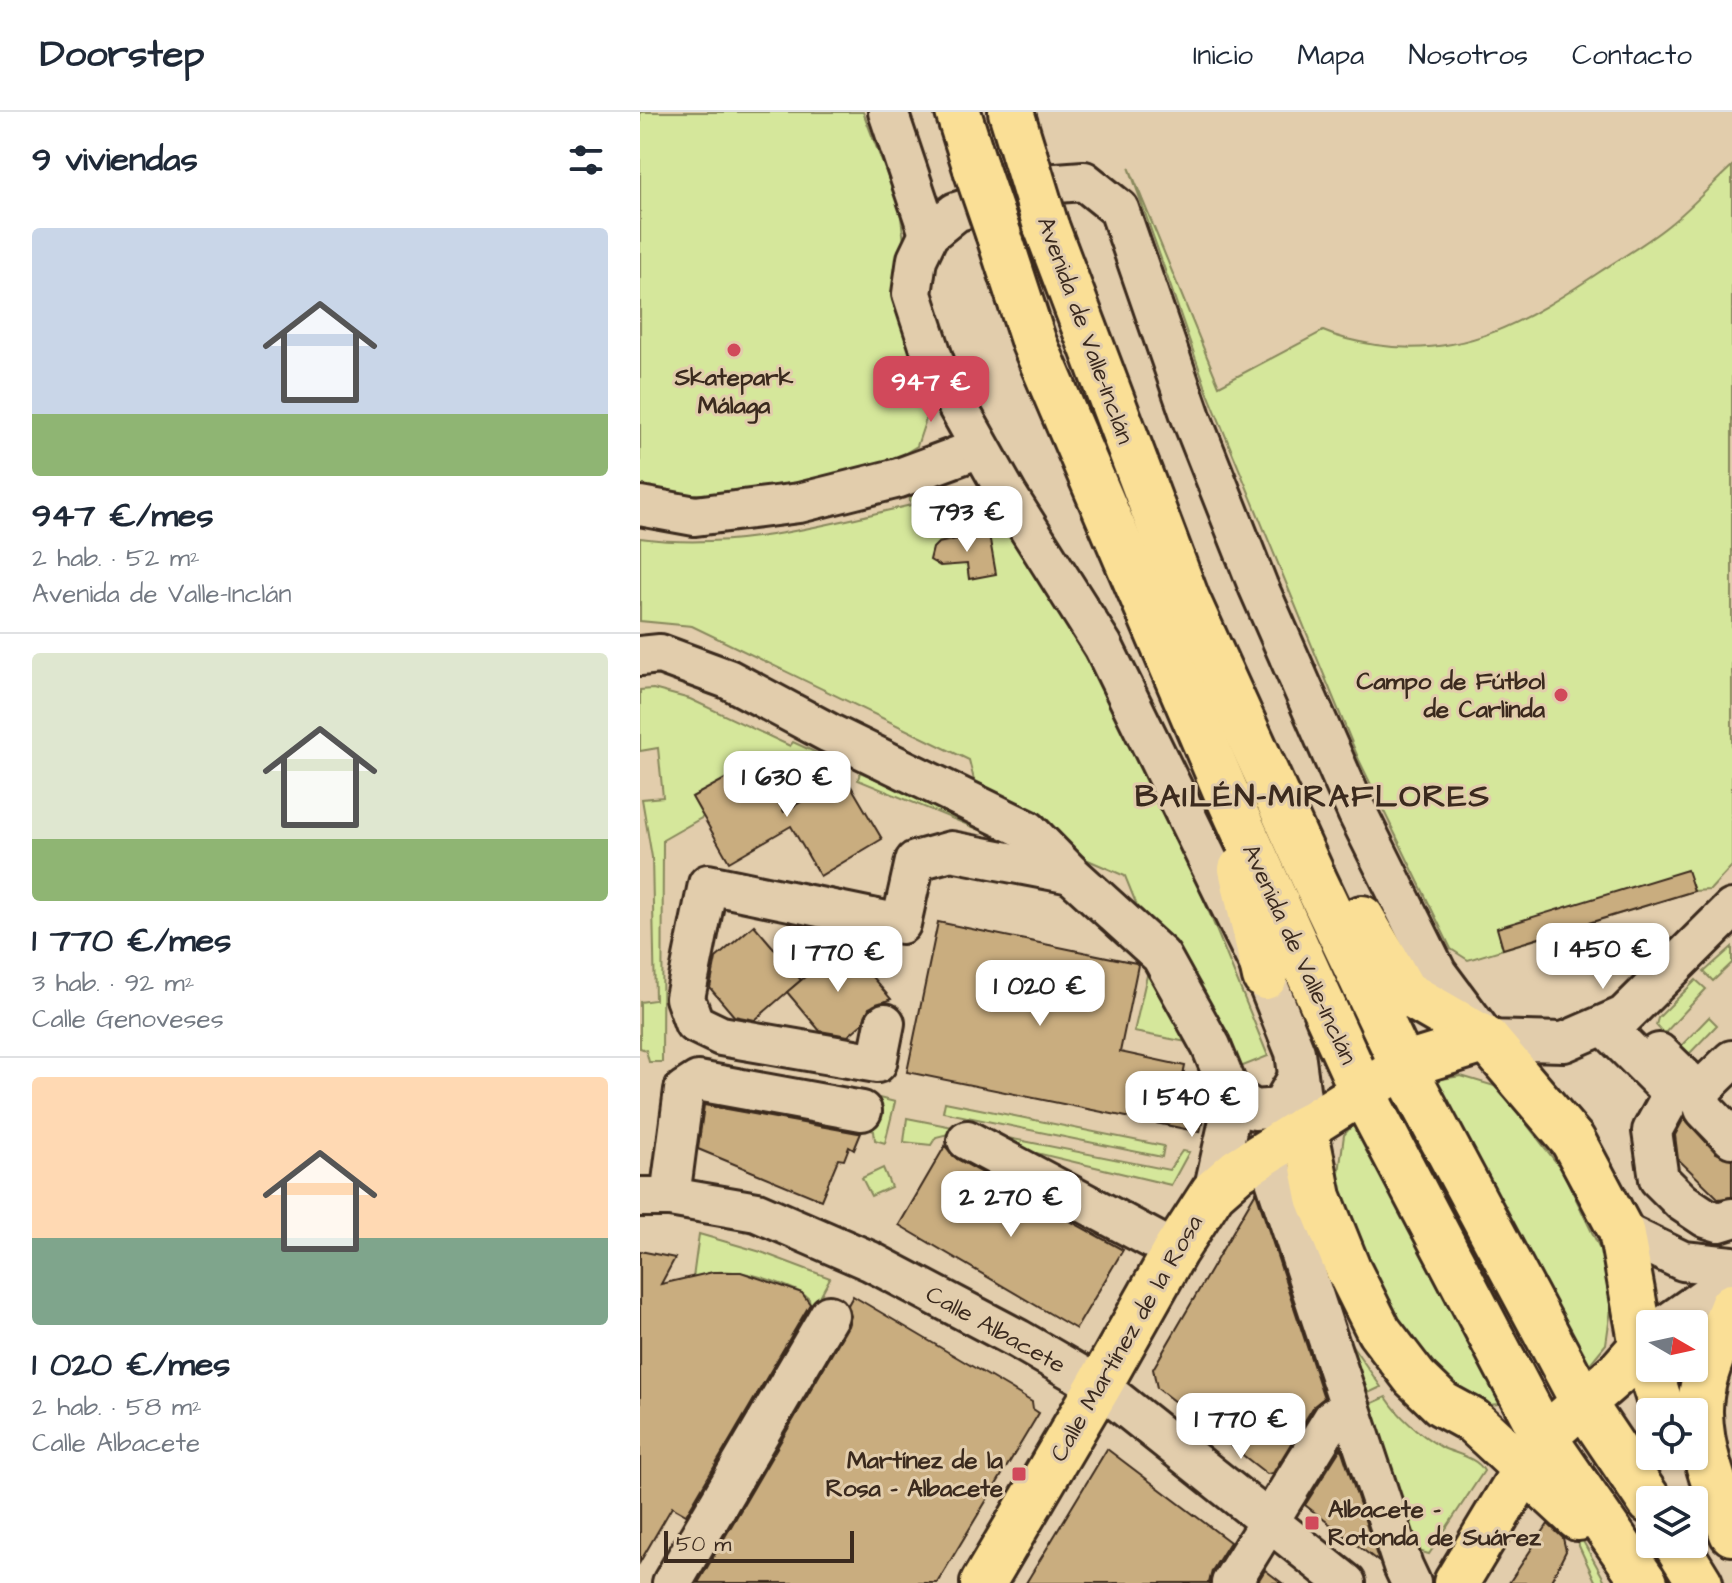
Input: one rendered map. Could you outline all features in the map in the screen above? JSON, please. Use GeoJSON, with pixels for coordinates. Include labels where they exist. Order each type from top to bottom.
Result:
{"type":"FeatureCollection","features":[{"type":"Feature","properties":{"kind":"main road","name":"Avenida de Valle-Inclán"},"geometry":{"type":"LineString","coordinates":[[958,112],[1034,343],[1226,792],[1362,1091],[1534,1452]]}},
{"type":"Feature","properties":{"kind":"main road","name":"Avenida de Valle-Inclán"},"geometry":{"type":"LineString","coordinates":[[1011,112],[1046,226],[1187,599],[1266,773],[1403,1066],[1584,1404],[1639,1486]]}},
{"type":"Feature","properties":{"kind":"main road"},"geometry":{"type":"LineString","coordinates":[[1266,773],[1319,846],[1404,992],[1487,1040],[1573,1141],[1631,1246],[1647,1310]]}},
{"type":"Feature","properties":{"kind":"main road"},"geometry":{"type":"LineString","coordinates":[[1226,792],[1265,977]]}},
{"type":"Feature","properties":{"kind":"main road","name":"Calle Martínez de la Rosa"},"geometry":{"type":"LineString","coordinates":[[983,1583],[1175,1251],[1213,1192],[1238,1170],[1403,1066],[1487,1040]]}},
{"type":"Feature","properties":{"kind":"main road"},"geometry":{"type":"LineString","coordinates":[[1305,1127],[1319,1197],[1348,1269],[1379,1331],[1415,1378],[1442,1404],[1534,1452],[1645,1583]]}},
{"type":"Feature","properties":{"kind":"main road"},"geometry":{"type":"LineString","coordinates":[[1732,1306],[1709,1367],[1700,1411],[1708,1468],[1732,1533]]}},
{"type":"Feature","properties":{"kind":"main road"},"geometry":{"type":"LineString","coordinates":[[1456,1583],[1534,1452],[1636,1354]]}},
{"type":"Feature","properties":{"kind":"main road"},"geometry":{"type":"LineString","coordinates":[[1684,1470],[1732,1568]]}},
{"type":"Feature","properties":{"kind":"main road"},"geometry":{"type":"LineString","coordinates":[[1685,1558],[1700,1583]]}},
{"type":"Feature","properties":{"kind":"street"},"geometry":{"type":"LineString","coordinates":[[888,112],[929,234]]}},
{"type":"Feature","properties":{"kind":"street","name":"Avenida de Valle-Inclán"},"geometry":{"type":"LineString","coordinates":[[1305,1127],[1297,1064],[1265,977],[1103,646],[980,448],[937,370],[912,294],[917,259],[929,234],[956,212],[1043,184],[1084,181],[1119,209],[1191,417],[1258,586],[1357,812],[1437,973],[1487,1040]]}},
{"type":"Feature","properties":{"kind":"street"},"geometry":{"type":"LineString","coordinates":[[640,506],[695,516],[799,503],[899,478],[980,448]]}},
{"type":"Feature","properties":{"kind":"street"},"geometry":{"type":"LineString","coordinates":[[640,656],[660,654],[728,679],[829,733],[1028,830],[1161,956],[1211,1046],[1231,1095],[1228,1125],[1213,1192]]}},
{"type":"Feature","properties":{"kind":"street"},"geometry":{"type":"LineString","coordinates":[[885,1023],[877,1063],[721,1036],[694,1023],[685,998],[708,884],[901,924],[915,861],[951,851],[1071,874]]}},
{"type":"Feature","properties":{"kind":"street"},"geometry":{"type":"LineString","coordinates":[[1487,1040],[1564,1042],[1614,1020],[1725,921]]}},
{"type":"Feature","properties":{"kind":"street"},"geometry":{"type":"LineString","coordinates":[[1614,1020],[1699,1092],[1704,1109],[1732,1138]]}},
{"type":"Feature","properties":{"kind":"street"},"geometry":{"type":"LineString","coordinates":[[1614,1020],[1668,1089],[1668,1102],[1652,1131],[1659,1179],[1682,1202],[1706,1218],[1719,1222],[1732,1218]]}},
{"type":"Feature","properties":{"kind":"street"},"geometry":{"type":"LineString","coordinates":[[1699,1092],[1732,1060]]}},
{"type":"Feature","properties":{"kind":"street"},"geometry":{"type":"LineString","coordinates":[[1231,1095],[1254,1110],[1280,1108],[1297,1064]]}},
{"type":"Feature","properties":{"kind":"street"},"geometry":{"type":"LineString","coordinates":[[655,1197],[684,1090],[698,1081],[862,1111]]}},
{"type":"Feature","properties":{"kind":"street"},"geometry":{"type":"LineString","coordinates":[[967,1140],[1175,1251]]}},
{"type":"Feature","properties":{"kind":"street"},"geometry":{"type":"LineString","coordinates":[[1266,1152],[1352,1419],[1411,1583]]}},
{"type":"Feature","properties":{"kind":"street","name":"Calle Albacete"},"geometry":{"type":"LineString","coordinates":[[655,1197],[757,1212],[817,1236],[1018,1339],[1099,1386],[1346,1583]]}},
{"type":"Feature","properties":{"kind":"street"},"geometry":{"type":"LineString","coordinates":[[1631,1246],[1682,1202]]}},
{"type":"Feature","properties":{"kind":"street"},"geometry":{"type":"LineString","coordinates":[[1631,1246],[1683,1261],[1732,1266]]}},
{"type":"Feature","properties":{"kind":"street"},"geometry":{"type":"LineString","coordinates":[[1688,1310],[1732,1278]]}},
{"type":"Feature","properties":{"kind":"street"},"geometry":{"type":"LineString","coordinates":[[672,1583],[829,1315]]}},
{"type":"Feature","properties":{"kind":"street"},"geometry":{"type":"LineString","coordinates":[[1231,1583],[1333,1418],[1352,1419]]}},
{"type":"Feature","properties":{"kind":"green space","name":"Skatepark Málaga"},"geometry":{"type":"Polygon","coordinates":[[[640,112],[863,112],[900,209],[920,373],[928,413],[917,446],[886,465],[763,488],[698,494],[640,489],[640,112]]]}},
{"type":"Feature","properties":{"kind":"green space","name":"Campo de Fútbol de Carlinda"},"geometry":{"type":"Polygon","coordinates":[[[1732,166],[1732,866],[1710,890],[1693,891],[1468,960],[1451,949],[1359,760],[1207,391],[1129,167],[1219,386],[1323,331],[1376,345],[1408,348],[1466,341],[1494,332],[1546,306],[1652,238],[1686,211],[1732,166]]]}},
{"type":"Feature","properties":{"kind":"green space"},"geometry":{"type":"Polygon","coordinates":[[[946,492],[978,503],[1016,541],[1139,749],[1268,1056],[1238,1068],[1140,913],[1125,876],[1081,857],[975,784],[969,760],[692,626],[640,621],[640,538],[709,541],[777,534],[911,505],[909,495],[946,492]]]}},
{"type":"Feature","properties":{"kind":"green space"},"geometry":{"type":"Polygon","coordinates":[[[653,689],[690,699],[790,746],[793,742],[847,767],[844,774],[754,761],[739,770],[741,773],[692,797],[703,817],[663,840],[662,1062],[649,1062],[646,1050],[640,1048],[640,1002],[655,1000],[652,857],[642,799],[663,797],[658,748],[640,751],[640,690],[653,689]]]}},
{"type":"Feature","properties":{"kind":"green space"},"geometry":{"type":"Polygon","coordinates":[[[860,772],[1027,843],[1024,848],[858,780],[860,772]]]}},
{"type":"Feature","properties":{"kind":"green space"},"geometry":{"type":"Polygon","coordinates":[[[1732,947],[1732,963],[1713,981],[1704,972],[1732,947]]]}},
{"type":"Feature","properties":{"kind":"green space"},"geometry":{"type":"Polygon","coordinates":[[[1148,971],[1187,1037],[1187,1042],[1134,1032],[1148,971]]]}},
{"type":"Feature","properties":{"kind":"green space"},"geometry":{"type":"Polygon","coordinates":[[[1696,980],[1706,989],[1664,1034],[1656,1025],[1658,1018],[1696,980]]]}},
{"type":"Feature","properties":{"kind":"green space"},"geometry":{"type":"Polygon","coordinates":[[[1709,1017],[1717,1025],[1691,1052],[1687,1055],[1678,1049],[1709,1017]]]}},
{"type":"Feature","properties":{"kind":"green space"},"geometry":{"type":"Polygon","coordinates":[[[1461,1076],[1498,1087],[1562,1170],[1602,1253],[1611,1309],[1606,1344],[1589,1365],[1429,1081],[1461,1076]]]}},
{"type":"Feature","properties":{"kind":"green space"},"geometry":{"type":"Polygon","coordinates":[[[875,1097],[895,1102],[885,1143],[875,1140],[874,1131],[863,1127],[875,1097]]]}},
{"type":"Feature","properties":{"kind":"green space"},"geometry":{"type":"Polygon","coordinates":[[[945,1102],[1164,1146],[1162,1157],[943,1112],[945,1102]]]}},
{"type":"Feature","properties":{"kind":"green space"},"geometry":{"type":"Polygon","coordinates":[[[1360,1116],[1512,1403],[1487,1405],[1453,1389],[1411,1343],[1352,1238],[1338,1180],[1344,1135],[1360,1116]]]}},
{"type":"Feature","properties":{"kind":"green space"},"geometry":{"type":"Polygon","coordinates":[[[907,1118],[1169,1170],[1182,1151],[1189,1152],[1171,1185],[952,1133],[936,1137],[931,1145],[904,1142],[907,1118]]]}},
{"type":"Feature","properties":{"kind":"green space"},"geometry":{"type":"Polygon","coordinates":[[[883,1168],[891,1187],[871,1196],[862,1178],[883,1168]]]}},
{"type":"Feature","properties":{"kind":"green space"},"geometry":{"type":"Polygon","coordinates":[[[699,1234],[761,1252],[830,1278],[811,1313],[809,1299],[802,1293],[762,1277],[721,1271],[693,1278],[699,1234]]]}},
{"type":"Feature","properties":{"kind":"green space"},"geometry":{"type":"Polygon","coordinates":[[[1333,1318],[1381,1387],[1362,1396],[1333,1318]]]}},
{"type":"Feature","properties":{"kind":"green space"},"geometry":{"type":"Polygon","coordinates":[[[1386,1397],[1404,1419],[1425,1437],[1471,1459],[1484,1471],[1429,1554],[1418,1551],[1366,1406],[1386,1397]]]}},
{"type":"Feature","properties":{"kind":"green space"},"geometry":{"type":"Polygon","coordinates":[[[1578,1532],[1606,1583],[1596,1583],[1579,1546],[1578,1532]]]}},
{"type":"Feature","properties":{"kind":"building"},"geometry":{"type":"Polygon","coordinates":[[[988,529],[996,574],[969,579],[967,564],[940,566],[930,560],[938,543],[962,538],[961,534],[988,529]]]}},
{"type":"Feature","properties":{"kind":"building"},"geometry":{"type":"Polygon","coordinates":[[[754,763],[784,812],[845,776],[882,839],[820,876],[791,826],[729,862],[692,797],[754,763]]]}},
{"type":"Feature","properties":{"kind":"building"},"geometry":{"type":"Polygon","coordinates":[[[1687,870],[1694,891],[1503,949],[1497,928],[1687,870]]]}},
{"type":"Feature","properties":{"kind":"building"},"geometry":{"type":"Polygon","coordinates":[[[938,922],[1136,963],[1120,1052],[1185,1066],[1178,1100],[1206,1106],[1200,1132],[907,1072],[938,922]]]}},
{"type":"Feature","properties":{"kind":"building"},"geometry":{"type":"Polygon","coordinates":[[[754,925],[801,980],[755,1020],[734,1016],[710,988],[716,958],[754,925]]]}},
{"type":"Feature","properties":{"kind":"building"},"geometry":{"type":"Polygon","coordinates":[[[844,944],[891,999],[869,1008],[863,1023],[848,1036],[820,1031],[787,992],[844,944]]]}},
{"type":"Feature","properties":{"kind":"building"},"geometry":{"type":"Polygon","coordinates":[[[704,1105],[861,1133],[854,1150],[849,1147],[844,1160],[838,1159],[821,1200],[698,1149],[704,1105]]]}},
{"type":"Feature","properties":{"kind":"building"},"geometry":{"type":"Polygon","coordinates":[[[1684,1118],[1716,1153],[1732,1159],[1732,1197],[1719,1199],[1678,1159],[1675,1135],[1684,1118]]]}},
{"type":"Feature","properties":{"kind":"building"},"geometry":{"type":"Polygon","coordinates":[[[945,1146],[957,1159],[1123,1250],[1076,1329],[899,1225],[945,1146]]]}},
{"type":"Feature","properties":{"kind":"building"},"geometry":{"type":"Polygon","coordinates":[[[1256,1192],[1324,1398],[1314,1406],[1273,1473],[1267,1474],[1157,1388],[1153,1369],[1256,1192]]]}},
{"type":"Feature","properties":{"kind":"building"},"geometry":{"type":"Polygon","coordinates":[[[640,1251],[675,1258],[661,1284],[713,1272],[741,1272],[802,1293],[810,1304],[686,1515],[672,1507],[640,1562],[640,1251]]]}},
{"type":"Feature","properties":{"kind":"building"},"geometry":{"type":"Polygon","coordinates":[[[853,1296],[1032,1402],[1033,1409],[1039,1413],[937,1583],[698,1583],[848,1326],[851,1316],[848,1305],[853,1296]]]}},
{"type":"Feature","properties":{"kind":"building"},"geometry":{"type":"Polygon","coordinates":[[[1341,1448],[1379,1562],[1305,1505],[1341,1448]]]}},
{"type":"Feature","properties":{"kind":"building"},"geometry":{"type":"Polygon","coordinates":[[[1107,1449],[1230,1542],[1212,1571],[1209,1583],[1026,1583],[1107,1449]]]}},
{"type":"Feature","properties":{"kind":"building"},"geometry":{"type":"Polygon","coordinates":[[[1548,1524],[1563,1538],[1566,1551],[1550,1583],[1509,1583],[1548,1524]]]}},
{"type":"Feature","properties":{"kind":"building"},"geometry":{"type":"Polygon","coordinates":[[[1265,1570],[1282,1583],[1257,1583],[1265,1570]]]}},
{"type":"Feature","properties":{"kind":"place","name":"Skatepark Málaga"},"geometry":{"type":"Point","coordinates":[734,350]}},
{"type":"Feature","properties":{"kind":"place","name":"Campo de Fútbol de Carlinda"},"geometry":{"type":"Point","coordinates":[1561,695]}},
{"type":"Feature","properties":{"kind":"place","name":"Martínez de la Rosa - Albacete"},"geometry":{"type":"Point","coordinates":[1019,1474]}},
{"type":"Feature","properties":{"kind":"place","name":"Albacete - Rotonda de Suárez"},"geometry":{"type":"Point","coordinates":[1312,1523]}},
{"type":"Feature","properties":{"kind":"district","name":"BAILÉN-MIRAFLORES"},"geometry":{"type":"Point","coordinates":[1313,795]}}]}
